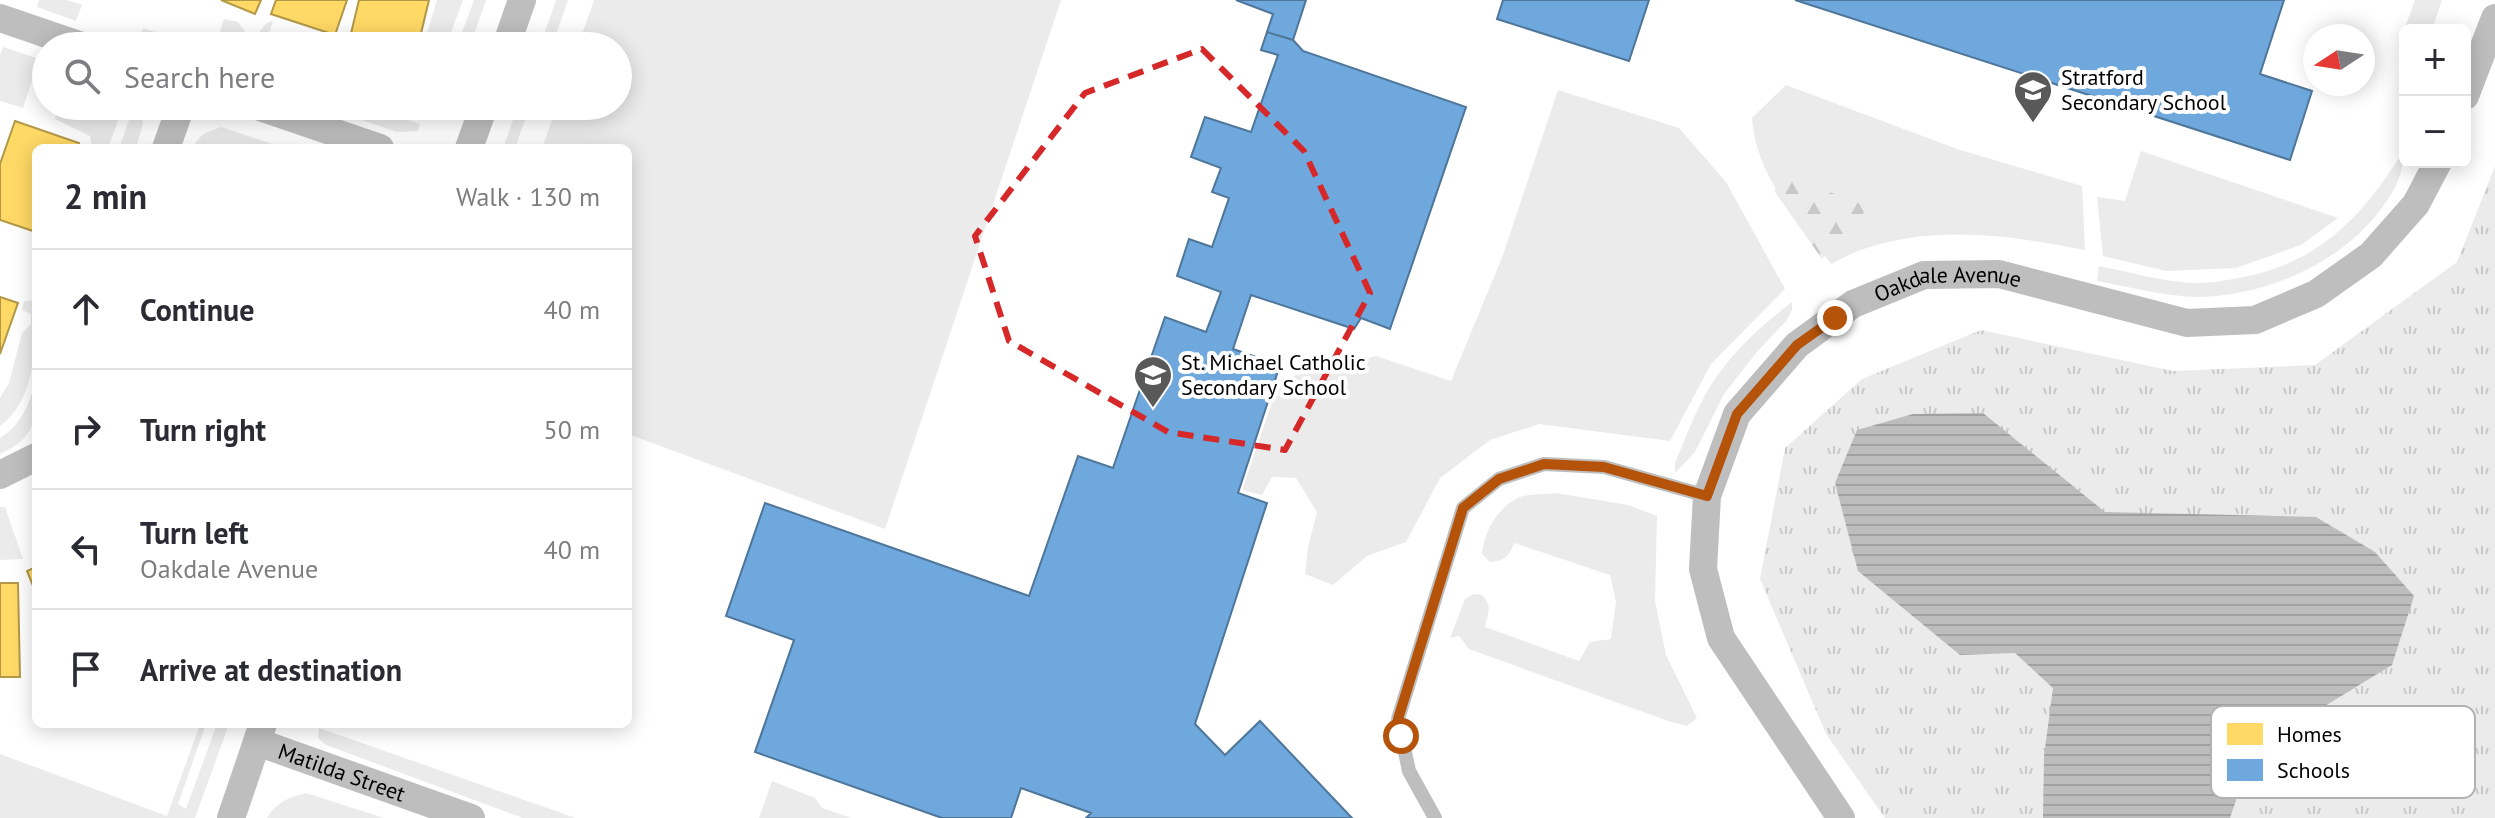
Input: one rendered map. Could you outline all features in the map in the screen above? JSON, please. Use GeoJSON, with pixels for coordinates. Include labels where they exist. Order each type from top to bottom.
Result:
{"type":"FeatureCollection","features":[{"type":"Feature","properties":{"kind":"street"},"geometry":{"type":"LineString","coordinates":[[511,32],[522,0]]}},
{"type":"Feature","properties":{"kind":"street"},"geometry":{"type":"LineString","coordinates":[[0,18],[41,32]]}},
{"type":"Feature","properties":{"kind":"street"},"geometry":{"type":"LineString","coordinates":[[2471,80],[2495,18]]}},
{"type":"Feature","properties":{"kind":"street"},"geometry":{"type":"LineString","coordinates":[[167,144],[176,120]]}},
{"type":"Feature","properties":{"kind":"street"},"geometry":{"type":"LineString","coordinates":[[298,120],[368,144]]}},
{"type":"Feature","properties":{"kind":"street"},"geometry":{"type":"LineString","coordinates":[[470,144],[479,120]]}},
{"type":"Feature","properties":{"kind":"street","name":"Oakdale Avenue"},"geometry":{"type":"LineString","coordinates":[[1841,818],[1721,638],[1703,569],[1707,496],[1737,414],[1797,345],[1853,304],[1924,275],[1999,274],[2187,323],[2255,320],[2316,294],[2371,255],[2416,204],[2435,168]]}},
{"type":"Feature","properties":{"kind":"street"},"geometry":{"type":"LineString","coordinates":[[0,475],[32,459]]}},
{"type":"Feature","properties":{"kind":"street"},"geometry":{"type":"LineString","coordinates":[[231,818],[260,733]]}},
{"type":"Feature","properties":{"kind":"street","name":"Matilda Street"},"geometry":{"type":"LineString","coordinates":[[260,733],[471,818]]}},
{"type":"Feature","properties":{"kind":"lane"},"geometry":{"type":"LineString","coordinates":[[1435,818],[1409,771],[1398,719],[1463,508],[1499,479],[1544,464],[1604,467],[1707,496]]}},
{"type":"Feature","properties":{"kind":"highlighted area"},"geometry":{"type":"Polygon","coordinates":[[[1202,49],[1304,151],[1370,293],[1285,450],[1168,432],[1009,341],[975,236],[1085,93],[1202,49]]]}},
{"type":"Feature","properties":{"kind":"green space"},"geometry":{"type":"Polygon","coordinates":[[[39,0],[67,0],[82,5],[76,21],[37,7],[39,0]]]}},
{"type":"Feature","properties":{"kind":"green space"},"geometry":{"type":"Polygon","coordinates":[[[437,0],[463,0],[451,32],[427,32],[437,0]]]}},
{"type":"Feature","properties":{"kind":"green space"},"geometry":{"type":"Polygon","coordinates":[[[474,0],[486,0],[475,32],[462,32],[474,0]]]}},
{"type":"Feature","properties":{"kind":"green space"},"geometry":{"type":"Polygon","coordinates":[[[556,0],[568,0],[557,32],[545,32],[556,0]]]}},
{"type":"Feature","properties":{"kind":"green space"},"geometry":{"type":"Polygon","coordinates":[[[594,0],[1061,0],[885,529],[632,435],[632,144],[543,144],[552,120],[632,120],[632,32],[583,32],[594,0]]]}},
{"type":"Feature","properties":{"kind":"green space"},"geometry":{"type":"Polygon","coordinates":[[[2415,0],[2442,0],[2434,24],[2406,24],[2415,0]]]}},
{"type":"Feature","properties":{"kind":"green space"},"geometry":{"type":"Polygon","coordinates":[[[224,19],[238,22],[245,32],[220,32],[224,19]]]}},
{"type":"Feature","properties":{"kind":"green space"},"geometry":{"type":"Polygon","coordinates":[[[273,21],[269,32],[260,32],[267,23],[273,21]]]}},
{"type":"Feature","properties":{"kind":"green space"},"geometry":{"type":"Polygon","coordinates":[[[3,47],[32,57],[32,80],[23,108],[0,101],[0,55],[3,47]]]}},
{"type":"Feature","properties":{"kind":"green space"},"geometry":{"type":"Polygon","coordinates":[[[1786,85],[1960,150],[2082,186],[2085,250],[2003,237],[1947,235],[1892,241],[1860,250],[1831,264],[1780,196],[1761,159],[1755,139],[1752,118],[1786,85]]]}},
{"type":"Feature","properties":{"kind":"green space"},"geometry":{"type":"Polygon","coordinates":[[[1558,90],[1679,128],[1726,182],[1785,289],[1711,364],[1670,441],[1539,424],[1490,440],[1440,478],[1406,542],[1367,556],[1333,585],[1305,574],[1317,512],[1296,478],[1272,477],[1262,495],[1242,490],[1280,379],[1376,356],[1451,381],[1503,255],[1558,90]]]}},
{"type":"Feature","properties":{"kind":"green space"},"geometry":{"type":"Polygon","coordinates":[[[57,120],[118,120],[109,144],[91,144],[90,136],[57,120]]]}},
{"type":"Feature","properties":{"kind":"green space"},"geometry":{"type":"Polygon","coordinates":[[[129,120],[142,120],[137,144],[120,144],[129,120]]]}},
{"type":"Feature","properties":{"kind":"green space"},"geometry":{"type":"Polygon","coordinates":[[[362,120],[407,120],[420,124],[418,131],[397,132],[362,120]]]}},
{"type":"Feature","properties":{"kind":"green space"},"geometry":{"type":"Polygon","coordinates":[[[513,120],[525,120],[516,144],[504,144],[513,120]]]}},
{"type":"Feature","properties":{"kind":"green space"},"geometry":{"type":"Polygon","coordinates":[[[221,127],[273,144],[194,144],[203,134],[221,127]]]}},
{"type":"Feature","properties":{"kind":"green space"},"geometry":{"type":"Polygon","coordinates":[[[2141,151],[2338,218],[2301,245],[2236,268],[2166,271],[2103,256],[2097,197],[2125,201],[2141,151]]]}},
{"type":"Feature","properties":{"kind":"green space"},"geometry":{"type":"Polygon","coordinates":[[[2399,158],[2399,168],[2402,169],[2396,184],[2378,213],[2361,231],[2321,262],[2275,283],[2225,295],[2187,297],[2097,281],[2099,266],[2171,281],[2201,283],[2272,270],[2296,260],[2337,232],[2388,175],[2399,158]]]}},
{"type":"Feature","properties":{"kind":"green space"},"geometry":{"type":"Polygon","coordinates":[[[2495,166],[2495,818],[1885,818],[1826,734],[1760,579],[1785,448],[1862,379],[1981,330],[2173,371],[2315,365],[2457,262],[2495,166]]]}},
{"type":"Feature","properties":{"kind":"green space"},"geometry":{"type":"Polygon","coordinates":[[[1777,173],[1868,206],[1857,223],[1822,259],[1775,192],[1777,173]]]}},
{"type":"Feature","properties":{"kind":"green space"},"geometry":{"type":"Polygon","coordinates":[[[32,300],[32,368],[21,401],[0,426],[0,398],[9,383],[22,333],[31,324],[31,314],[22,310],[24,301],[32,300]]]}},
{"type":"Feature","properties":{"kind":"green space"},"geometry":{"type":"Polygon","coordinates":[[[1792,302],[1792,310],[1786,321],[1724,394],[1695,452],[1675,473],[1675,463],[1711,385],[1742,346],[1792,302]]]}},
{"type":"Feature","properties":{"kind":"green space"},"geometry":{"type":"Polygon","coordinates":[[[32,392],[32,425],[28,433],[22,441],[0,454],[0,438],[19,421],[32,392]]]}},
{"type":"Feature","properties":{"kind":"green space"},"geometry":{"type":"Polygon","coordinates":[[[1556,493],[1628,505],[1657,516],[1655,601],[1666,655],[1697,718],[1687,726],[1469,649],[1459,636],[1450,638],[1465,599],[1473,594],[1482,595],[1488,603],[1485,627],[1579,661],[1590,642],[1611,639],[1616,602],[1610,575],[1514,543],[1503,559],[1490,562],[1482,554],[1493,522],[1509,503],[1525,496],[1556,493]]]}},
{"type":"Feature","properties":{"kind":"green space"},"geometry":{"type":"Polygon","coordinates":[[[0,507],[5,507],[23,559],[0,560],[0,507]]]}},
{"type":"Feature","properties":{"kind":"green space"},"geometry":{"type":"Polygon","coordinates":[[[199,728],[205,728],[178,804],[186,809],[216,728],[228,728],[195,818],[0,818],[0,754],[167,816],[199,728]]]}},
{"type":"Feature","properties":{"kind":"green space"},"geometry":{"type":"Polygon","coordinates":[[[319,728],[576,818],[523,818],[326,745],[318,738],[319,728]]]}},
{"type":"Feature","properties":{"kind":"green space"},"geometry":{"type":"Polygon","coordinates":[[[772,781],[815,798],[822,808],[851,818],[759,818],[772,781]]]}},
{"type":"Feature","properties":{"kind":"green space"},"geometry":{"type":"Polygon","coordinates":[[[306,793],[384,818],[267,818],[284,801],[306,793]]]}},
{"type":"Feature","properties":{"kind":"shaded area"},"geometry":{"type":"Polygon","coordinates":[[[1983,413],[2105,512],[2316,517],[2375,552],[2414,596],[2392,665],[2325,706],[2211,706],[2211,798],[2237,798],[2230,818],[2043,818],[2044,756],[2053,688],[2015,653],[1960,655],[1858,571],[1835,483],[1857,430],[1913,414],[1983,413]]]}},
{"type":"Feature","properties":{"kind":"building: Homes"},"geometry":{"type":"Polygon","coordinates":[[[221,0],[261,0],[255,14],[221,0]]]}},
{"type":"Feature","properties":{"kind":"building: Homes"},"geometry":{"type":"Polygon","coordinates":[[[276,0],[347,0],[336,32],[326,32],[271,14],[276,0]]]}},
{"type":"Feature","properties":{"kind":"building: Homes"},"geometry":{"type":"Polygon","coordinates":[[[359,0],[429,0],[421,32],[351,32],[359,0]]]}},
{"type":"Feature","properties":{"kind":"building: Homes"},"geometry":{"type":"Polygon","coordinates":[[[15,121],[79,143],[32,144],[32,231],[0,220],[0,164],[15,121]]]}},
{"type":"Feature","properties":{"kind":"building: Homes"},"geometry":{"type":"Polygon","coordinates":[[[0,297],[18,303],[0,354],[0,297]]]}},
{"type":"Feature","properties":{"kind":"building: Homes"},"geometry":{"type":"Polygon","coordinates":[[[0,583],[18,583],[20,677],[0,677],[0,583]]]}},
{"type":"Feature","properties":{"kind":"building: Schools"},"geometry":{"type":"Polygon","coordinates":[[[1236,0],[1306,0],[1293,40],[1267,32],[1273,14],[1236,0]]]}},
{"type":"Feature","properties":{"kind":"building: Schools"},"geometry":{"type":"Polygon","coordinates":[[[1503,0],[1649,0],[1629,61],[1497,19],[1503,0]]]}},
{"type":"Feature","properties":{"kind":"building: Schools"},"geometry":{"type":"Polygon","coordinates":[[[1795,0],[2284,0],[2260,74],[2303,88],[2303,96],[2310,96],[2290,160],[1795,0]]]}},
{"type":"Feature","properties":{"kind":"building: Schools"},"geometry":{"type":"Polygon","coordinates":[[[1267,32],[1293,40],[1303,51],[1466,107],[1390,329],[1361,318],[1354,329],[1251,295],[1233,349],[1280,365],[1238,493],[1267,503],[1195,724],[1225,755],[1260,721],[1352,818],[1086,818],[1091,813],[1021,788],[1011,818],[942,818],[755,752],[794,640],[726,616],[765,503],[1029,596],[1078,456],[1113,468],[1165,317],[1206,332],[1221,292],[1177,276],[1189,239],[1212,247],[1229,198],[1212,192],[1221,168],[1191,157],[1205,117],[1251,132],[1278,55],[1261,50],[1267,32]]]}},
{"type":"Feature","properties":{"kind":"place","name":"Stratford Secondary School"},"geometry":{"type":"Point","coordinates":[2033,124]}},
{"type":"Feature","properties":{"kind":"place","name":"St. Michael Catholic Secondary School"},"geometry":{"type":"Point","coordinates":[1153,409]}},
{"type":"Feature","properties":{"kind":"route"},"geometry":{"type":"LineString","coordinates":[[1401,736],[1398,719],[1463,508],[1499,479],[1544,464],[1604,467],[1707,496],[1737,414],[1797,345],[1835,318]]}}]}
